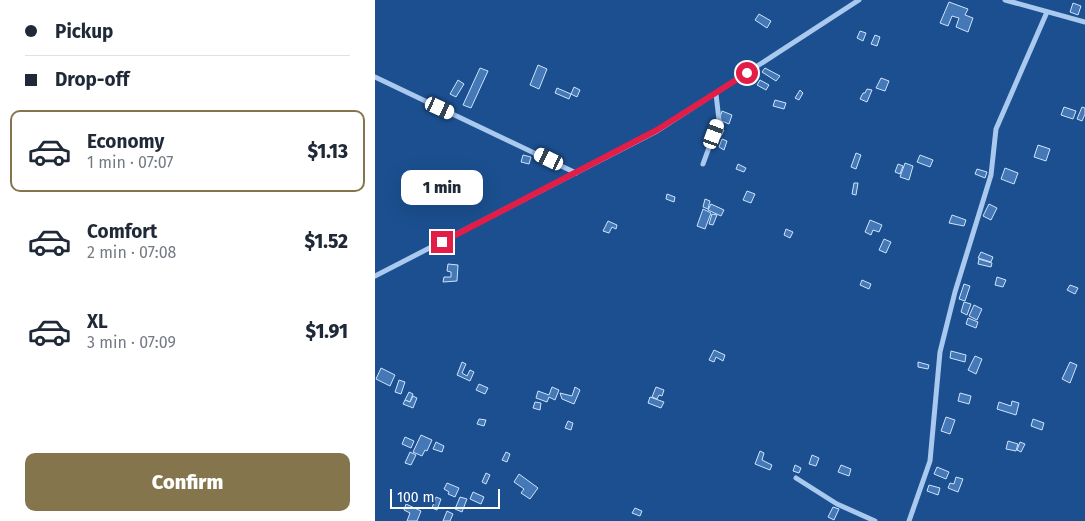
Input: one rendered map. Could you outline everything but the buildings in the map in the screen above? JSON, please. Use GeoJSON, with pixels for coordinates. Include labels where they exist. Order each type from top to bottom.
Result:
{"type":"FeatureCollection","features":[{"type":"Feature","properties":{"kind":"street"},"geometry":{"type":"LineString","coordinates":[[375,276],[657,130],[716,94],[858,0]]}},
{"type":"Feature","properties":{"kind":"street"},"geometry":{"type":"LineString","coordinates":[[1005,0],[1085,22]]}},
{"type":"Feature","properties":{"kind":"street"},"geometry":{"type":"LineString","coordinates":[[909,521],[930,461],[940,352],[955,292],[991,176],[996,129],[1047,12]]}},
{"type":"Feature","properties":{"kind":"street"},"geometry":{"type":"LineString","coordinates":[[375,77],[576,173]]}},
{"type":"Feature","properties":{"kind":"street"},"geometry":{"type":"LineString","coordinates":[[703,164],[719,120],[716,94]]}},
{"type":"Feature","properties":{"kind":"street"},"geometry":{"type":"LineString","coordinates":[[796,478],[837,504],[875,521]]}},
{"type":"Feature","properties":{"kind":"route"},"geometry":{"type":"LineString","coordinates":[[442,242],[657,130],[747,73]]}}]}
